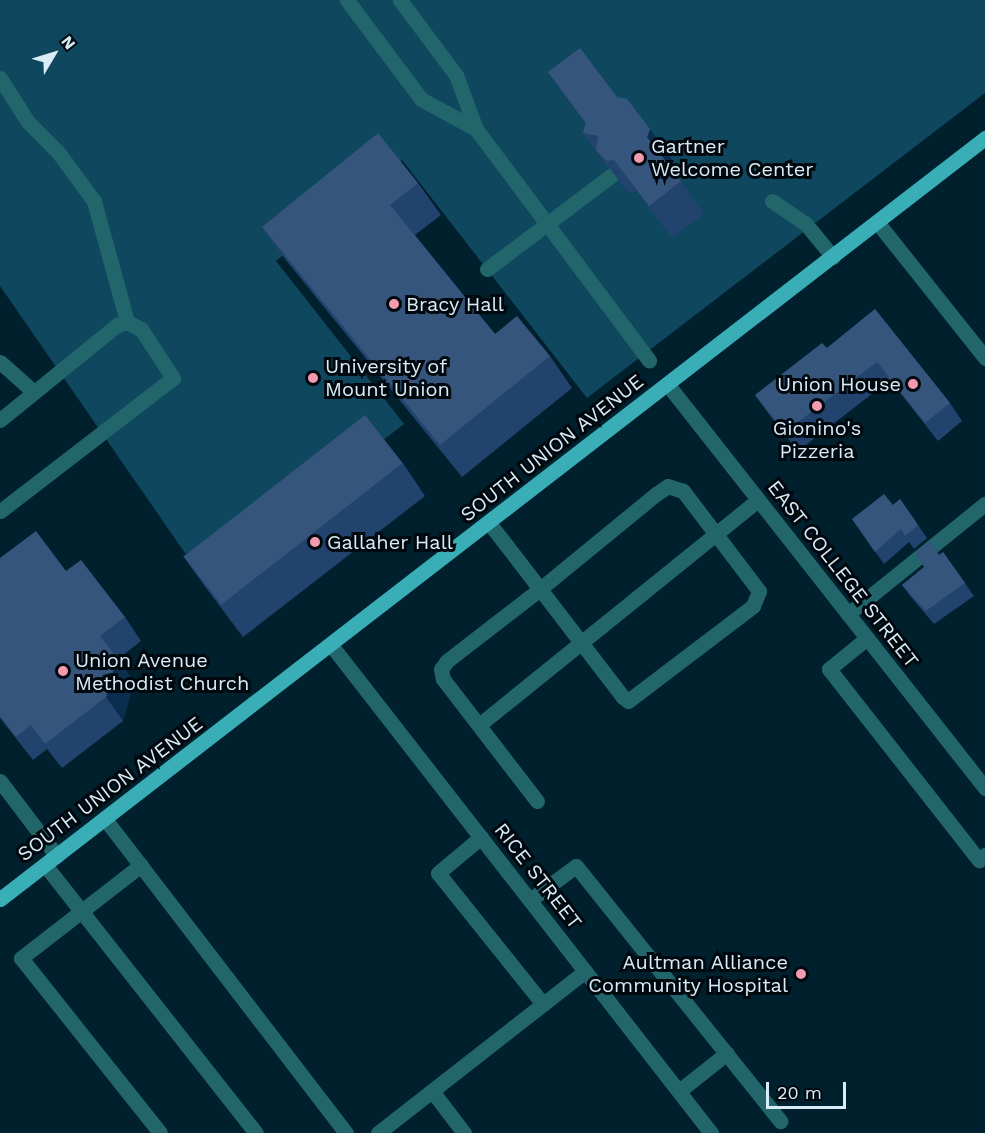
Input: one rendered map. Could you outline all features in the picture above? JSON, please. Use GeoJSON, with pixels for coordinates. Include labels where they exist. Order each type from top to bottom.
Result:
{"type":"FeatureCollection","features":[{"type":"Feature","properties":{"kind":"main road","name":"SOUTH UNION AVENUE"},"geometry":{"type":"LineString","coordinates":[[0,899],[332,645],[985,138]]}},
{"type":"Feature","properties":{"kind":"street"},"geometry":{"type":"LineString","coordinates":[[346,0],[422,99],[476,129]]}},
{"type":"Feature","properties":{"kind":"street"},"geometry":{"type":"LineString","coordinates":[[400,0],[456,75],[476,129],[649,360]]}},
{"type":"Feature","properties":{"kind":"street"},"geometry":{"type":"LineString","coordinates":[[0,78],[27,122],[58,152],[94,201],[128,322]]}},
{"type":"Feature","properties":{"kind":"street"},"geometry":{"type":"LineString","coordinates":[[487,269],[613,174]]}},
{"type":"Feature","properties":{"kind":"street"},"geometry":{"type":"LineString","coordinates":[[772,201],[805,223],[833,257]]}},
{"type":"Feature","properties":{"kind":"street"},"geometry":{"type":"LineString","coordinates":[[877,222],[985,358]]}},
{"type":"Feature","properties":{"kind":"street"},"geometry":{"type":"LineString","coordinates":[[0,420],[117,325],[128,322],[141,329],[174,378],[0,511]]}},
{"type":"Feature","properties":{"kind":"street"},"geometry":{"type":"LineString","coordinates":[[0,362],[34,392]]}},
{"type":"Feature","properties":{"kind":"street","name":"EAST COLLEGE STREET"},"geometry":{"type":"LineString","coordinates":[[668,385],[985,788]]}},
{"type":"Feature","properties":{"kind":"street"},"geometry":{"type":"LineString","coordinates":[[489,523],[540,589],[623,697],[630,701],[753,606],[759,598],[756,586],[683,491],[668,486],[540,589],[441,669],[443,679],[537,801]]}},
{"type":"Feature","properties":{"kind":"street"},"geometry":{"type":"LineString","coordinates":[[478,726],[583,645],[718,536],[758,500]]}},
{"type":"Feature","properties":{"kind":"street"},"geometry":{"type":"LineString","coordinates":[[848,614],[985,504]]}},
{"type":"Feature","properties":{"kind":"street"},"geometry":{"type":"LineString","coordinates":[[867,638],[829,669],[979,860],[985,855]]}},
{"type":"Feature","properties":{"kind":"street","name":"RICE STREET"},"geometry":{"type":"LineString","coordinates":[[332,645],[711,1133]]}},
{"type":"Feature","properties":{"kind":"street"},"geometry":{"type":"LineString","coordinates":[[0,781],[57,856]]}},
{"type":"Feature","properties":{"kind":"street"},"geometry":{"type":"LineString","coordinates":[[105,819],[346,1133]]}},
{"type":"Feature","properties":{"kind":"street"},"geometry":{"type":"LineString","coordinates":[[481,837],[438,873],[543,1004]]}},
{"type":"Feature","properties":{"kind":"street"},"geometry":{"type":"LineString","coordinates":[[45,865],[256,1133]]}},
{"type":"Feature","properties":{"kind":"street"},"geometry":{"type":"LineString","coordinates":[[141,865],[21,957],[160,1133]]}},
{"type":"Feature","properties":{"kind":"street"},"geometry":{"type":"LineString","coordinates":[[530,900],[576,866],[780,1122]]}},
{"type":"Feature","properties":{"kind":"street"},"geometry":{"type":"LineString","coordinates":[[378,1133],[585,971]]}},
{"type":"Feature","properties":{"kind":"street"},"geometry":{"type":"LineString","coordinates":[[679,1091],[727,1053]]}},
{"type":"Feature","properties":{"kind":"street"},"geometry":{"type":"LineString","coordinates":[[432,1091],[464,1133]]}},
{"type":"Feature","properties":{"kind":"shaded area","name":"University of Mount Union"},"geometry":{"type":"Polygon","coordinates":[[[0,0],[985,0],[985,93],[587,398],[402,160],[276,261],[404,424],[203,579],[0,286],[0,0]]]}},
{"type":"Feature","properties":{"kind":"building","name":"Gartner Welcome Center"},"geometry":{"type":"Polygon","coordinates":[[[580,48],[617,97],[627,99],[650,129],[647,137],[681,181],[649,206],[614,160],[606,161],[596,150],[598,136],[583,133],[586,123],[548,72],[580,48]]]}},
{"type":"Feature","properties":{"kind":"building","name":"Bracy Hall"},"geometry":{"type":"Polygon","coordinates":[[[378,133],[418,183],[390,205],[495,334],[517,316],[550,356],[440,445],[262,227],[378,133]]]}},
{"type":"Feature","properties":{"kind":"building"},"geometry":{"type":"Polygon","coordinates":[[[875,309],[950,403],[925,423],[877,362],[785,432],[755,395],[822,343],[827,348],[875,309]]]}},
{"type":"Feature","properties":{"kind":"building"},"geometry":{"type":"Polygon","coordinates":[[[365,415],[403,463],[221,605],[184,557],[365,415]]]}},
{"type":"Feature","properties":{"kind":"building"},"geometry":{"type":"Polygon","coordinates":[[[884,494],[893,505],[900,499],[918,525],[905,536],[901,529],[875,552],[852,519],[884,494]]]}},
{"type":"Feature","properties":{"kind":"building","name":"Union Avenue Methodist Church"},"geometry":{"type":"Polygon","coordinates":[[[36,531],[66,571],[81,560],[125,617],[100,636],[117,658],[106,697],[45,744],[31,725],[16,737],[0,716],[0,558],[36,531]]]}},
{"type":"Feature","properties":{"kind":"building"},"geometry":{"type":"Polygon","coordinates":[[[930,541],[939,555],[943,552],[965,583],[926,611],[902,585],[924,567],[915,553],[930,541]]]}},
{"type":"Feature","properties":{"kind":"place","name":"Gartner Welcome Center"},"geometry":{"type":"Point","coordinates":[639,158]}},
{"type":"Feature","properties":{"kind":"place","name":"Bracy Hall"},"geometry":{"type":"Point","coordinates":[394,304]}},
{"type":"Feature","properties":{"kind":"place","name":"University of Mount Union"},"geometry":{"type":"Point","coordinates":[313,378]}},
{"type":"Feature","properties":{"kind":"place","name":"Union House"},"geometry":{"type":"Point","coordinates":[913,384]}},
{"type":"Feature","properties":{"kind":"place","name":"Gionino's Pizzeria"},"geometry":{"type":"Point","coordinates":[817,406]}},
{"type":"Feature","properties":{"kind":"place","name":"Gallaher Hall"},"geometry":{"type":"Point","coordinates":[315,542]}},
{"type":"Feature","properties":{"kind":"place","name":"Union Avenue Methodist Church"},"geometry":{"type":"Point","coordinates":[63,671]}},
{"type":"Feature","properties":{"kind":"place","name":"Aultman Alliance Community Hospital"},"geometry":{"type":"Point","coordinates":[801,974]}}]}
